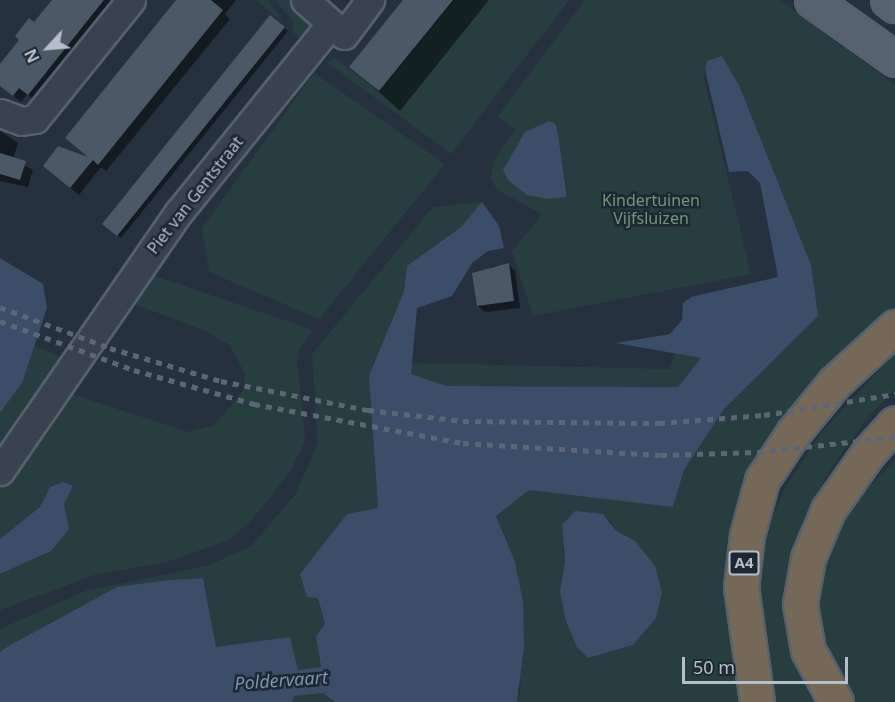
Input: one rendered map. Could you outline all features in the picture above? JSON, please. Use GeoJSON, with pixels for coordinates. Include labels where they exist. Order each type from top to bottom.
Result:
{"type":"FeatureCollection","features":[{"type":"Feature","properties":{"kind":"highway","name":"A4"},"geometry":{"type":"LineString","coordinates":[[757,702],[741,587],[747,535],[762,480],[793,433],[834,383],[895,327]]}},
{"type":"Feature","properties":{"kind":"highway"},"geometry":{"type":"LineString","coordinates":[[836,702],[808,650],[800,604],[808,558],[828,510],[868,453],[895,423]]}},
{"type":"Feature","properties":{"kind":"main road"},"geometry":{"type":"LineString","coordinates":[[812,0],[895,59]]}},
{"type":"Feature","properties":{"kind":"main road"},"geometry":{"type":"LineString","coordinates":[[888,0],[895,5]]}},
{"type":"Feature","properties":{"kind":"street"},"geometry":{"type":"LineString","coordinates":[[0,113],[22,121],[35,119],[131,0]]}},
{"type":"Feature","properties":{"kind":"street"},"geometry":{"type":"LineString","coordinates":[[305,0],[330,25],[344,35],[370,0]]}},
{"type":"Feature","properties":{"kind":"street","name":"Piet van Gentstraat"},"geometry":{"type":"LineString","coordinates":[[0,471],[71,373],[179,212],[330,25]]}},
{"type":"Feature","properties":{"kind":"green space"},"geometry":{"type":"Polygon","coordinates":[[[256,0],[268,0],[286,25],[256,0]]]}},
{"type":"Feature","properties":{"kind":"green space"},"geometry":{"type":"Polygon","coordinates":[[[275,0],[290,0],[308,22],[311,28],[306,44],[292,32],[294,23],[275,0]]]}},
{"type":"Feature","properties":{"kind":"green space"},"geometry":{"type":"Polygon","coordinates":[[[456,0],[569,0],[451,154],[327,62],[335,58],[380,93],[456,0]]]}},
{"type":"Feature","properties":{"kind":"green space","name":"Kindertuinen Vijfsluizen"},"geometry":{"type":"Polygon","coordinates":[[[585,0],[780,0],[895,85],[895,314],[822,387],[727,592],[738,702],[517,702],[521,688],[502,529],[496,516],[529,489],[673,507],[684,470],[724,409],[817,316],[811,265],[739,85],[722,57],[707,61],[704,79],[751,274],[533,316],[512,252],[542,214],[497,190],[491,178],[495,159],[515,130],[498,116],[585,0]],[[556,120],[556,124],[549,121],[548,199],[568,197],[556,120]],[[582,512],[562,548],[565,562],[560,592],[577,647],[588,658],[633,645],[656,618],[635,541],[614,530],[610,520],[582,512]]]}},
{"type":"Feature","properties":{"kind":"green space"},"geometry":{"type":"Polygon","coordinates":[[[314,73],[445,164],[319,319],[209,272],[202,228],[314,73]]]}},
{"type":"Feature","properties":{"kind":"green space"},"geometry":{"type":"Polygon","coordinates":[[[482,202],[461,227],[407,266],[404,291],[390,323],[374,459],[378,508],[318,598],[325,624],[316,636],[321,667],[298,671],[290,637],[216,647],[203,578],[117,587],[0,652],[0,629],[85,591],[210,565],[251,546],[295,495],[318,443],[312,354],[433,207],[482,202]]]}},
{"type":"Feature","properties":{"kind":"green space"},"geometry":{"type":"Polygon","coordinates":[[[155,276],[313,330],[300,348],[297,360],[305,441],[289,473],[250,522],[227,541],[166,562],[94,575],[0,610],[0,574],[51,551],[63,504],[73,486],[50,487],[40,507],[0,540],[0,484],[69,393],[188,432],[214,425],[244,390],[245,374],[230,345],[205,331],[132,303],[155,276]]]}},
{"type":"Feature","properties":{"kind":"green space"},"geometry":{"type":"Polygon","coordinates":[[[34,346],[70,360],[0,456],[0,413],[22,383],[34,346]]]}},
{"type":"Feature","properties":{"kind":"green space"},"geometry":{"type":"Polygon","coordinates":[[[675,353],[701,358],[678,387],[447,386],[411,374],[411,363],[669,369],[675,353]]]}},
{"type":"Feature","properties":{"kind":"green space"},"geometry":{"type":"Polygon","coordinates":[[[895,353],[895,390],[868,417],[830,470],[802,522],[790,586],[821,702],[766,702],[754,619],[759,551],[783,491],[821,433],[895,353]]]}},
{"type":"Feature","properties":{"kind":"green space"},"geometry":{"type":"Polygon","coordinates":[[[895,460],[895,702],[855,702],[832,672],[815,629],[814,577],[832,533],[862,494],[895,460]]]}},
{"type":"Feature","properties":{"kind":"green space"},"geometry":{"type":"Polygon","coordinates":[[[323,693],[335,702],[292,702],[293,696],[323,693]]]}},
{"type":"Feature","properties":{"kind":"water","name":"Poldervaart"},"geometry":{"type":"Polygon","coordinates":[[[722,56],[739,85],[811,265],[818,316],[724,409],[684,470],[673,507],[529,490],[496,516],[515,562],[523,602],[524,646],[517,702],[335,702],[323,693],[294,696],[292,702],[0,702],[0,652],[117,587],[170,580],[203,578],[216,647],[290,637],[298,670],[321,667],[316,636],[325,624],[318,598],[307,597],[300,574],[347,514],[378,508],[369,376],[404,291],[407,266],[461,227],[482,202],[499,226],[504,248],[488,251],[472,263],[452,296],[417,308],[411,374],[447,386],[678,387],[701,358],[616,343],[670,334],[682,320],[683,303],[691,297],[778,277],[760,183],[748,171],[729,172],[705,69],[707,61],[722,56]]]}},
{"type":"Feature","properties":{"kind":"water"},"geometry":{"type":"Polygon","coordinates":[[[549,121],[556,124],[567,197],[548,199],[527,195],[508,180],[503,170],[525,132],[549,121]]]}},
{"type":"Feature","properties":{"kind":"water"},"geometry":{"type":"Polygon","coordinates":[[[0,258],[43,284],[47,308],[22,383],[0,413],[0,258]]]}},
{"type":"Feature","properties":{"kind":"water"},"geometry":{"type":"Polygon","coordinates":[[[63,482],[73,486],[64,504],[69,529],[51,551],[0,574],[0,539],[40,507],[50,487],[63,482]]]}},
{"type":"Feature","properties":{"kind":"water"},"geometry":{"type":"Polygon","coordinates":[[[575,511],[603,514],[615,530],[635,541],[655,566],[662,592],[656,618],[633,645],[588,658],[577,647],[566,621],[560,592],[565,562],[562,525],[575,511]]]}},
{"type":"Feature","properties":{"kind":"building"},"geometry":{"type":"Polygon","coordinates":[[[52,0],[104,0],[28,95],[19,88],[13,96],[0,86],[0,64],[19,40],[15,36],[29,18],[34,22],[52,0]]]}},
{"type":"Feature","properties":{"kind":"building"},"geometry":{"type":"Polygon","coordinates":[[[176,0],[211,0],[223,10],[98,165],[93,160],[70,188],[43,166],[58,146],[88,157],[65,138],[176,0]]]}},
{"type":"Feature","properties":{"kind":"building"},"geometry":{"type":"Polygon","coordinates":[[[403,0],[453,0],[379,91],[349,67],[403,0]]]}},
{"type":"Feature","properties":{"kind":"building"},"geometry":{"type":"Polygon","coordinates":[[[270,15],[285,27],[117,236],[102,224],[270,15]]]}},
{"type":"Feature","properties":{"kind":"building"},"geometry":{"type":"Polygon","coordinates":[[[0,153],[26,161],[20,180],[0,174],[0,153]]]}},
{"type":"Feature","properties":{"kind":"building"},"geometry":{"type":"Polygon","coordinates":[[[509,263],[514,301],[477,306],[472,273],[509,263]]]}},
{"type":"Feature","properties":{"kind":"railway"},"geometry":{"type":"LineString","coordinates":[[0,307],[110,348],[221,381],[368,410],[463,421],[659,423],[764,415],[895,394]]}},
{"type":"Feature","properties":{"kind":"railway"},"geometry":{"type":"LineString","coordinates":[[0,321],[134,370],[254,404],[463,443],[661,455],[758,452],[895,437]]}}]}
